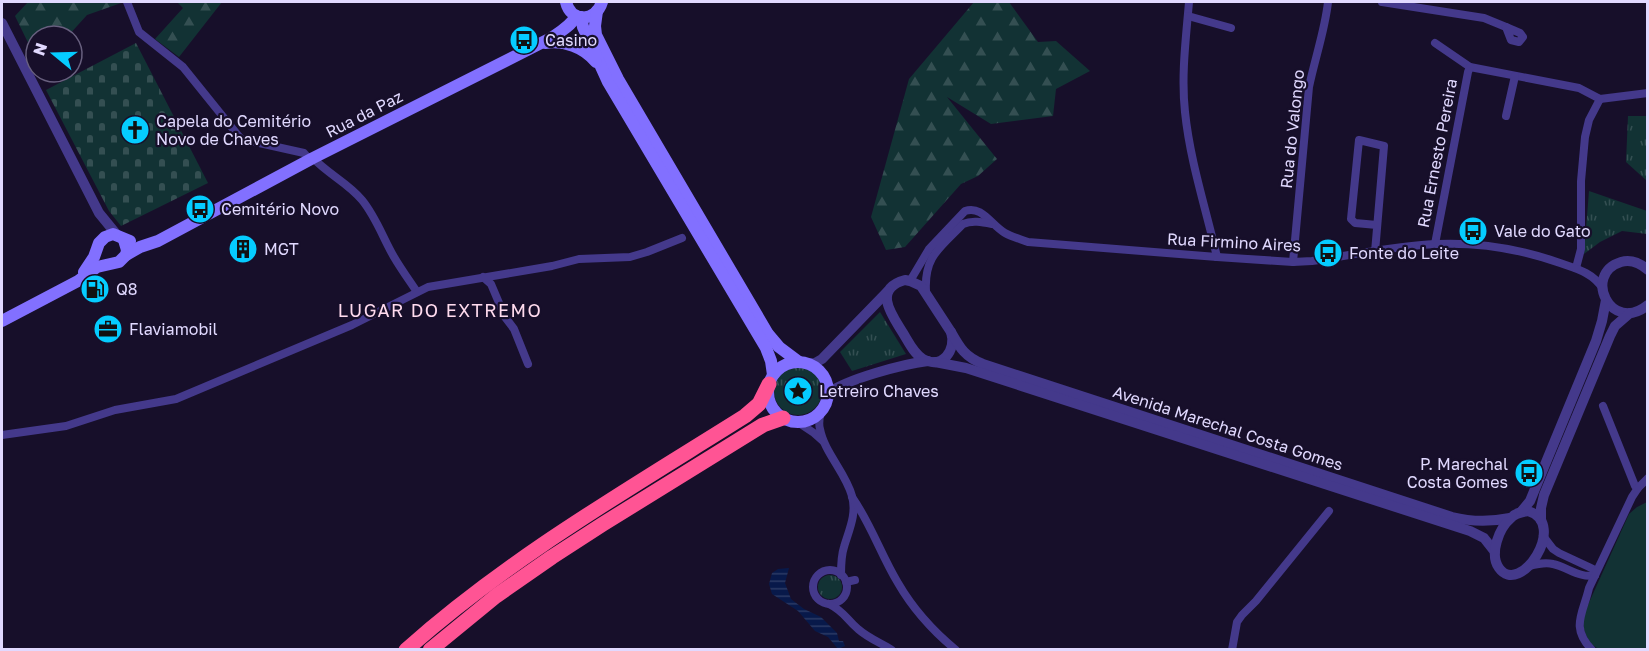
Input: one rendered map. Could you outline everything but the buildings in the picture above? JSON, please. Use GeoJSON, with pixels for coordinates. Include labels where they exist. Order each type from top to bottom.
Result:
{"type":"FeatureCollection","features":[{"type":"Feature","properties":{"kind":"highway"},"geometry":{"type":"LineString","coordinates":[[406,650],[483,586],[540,545],[745,416],[759,404],[771,380]]}},
{"type":"Feature","properties":{"kind":"highway"},"geometry":{"type":"LineString","coordinates":[[430,650],[496,596],[603,524],[762,424],[790,420]]}},
{"type":"Feature","properties":{"kind":"main road"},"geometry":{"type":"LineString","coordinates":[[573,10],[592,15],[602,6]]}},
{"type":"Feature","properties":{"kind":"main road"},"geometry":{"type":"LineString","coordinates":[[573,10],[603,71],[766,348],[771,361],[769,401],[775,411],[790,420],[808,419],[821,410],[825,403],[827,394],[825,380],[814,367],[803,363],[779,347],[768,334],[618,79],[596,35],[594,26],[602,6]]}},
{"type":"Feature","properties":{"kind":"main road"},"geometry":{"type":"LineString","coordinates":[[538,45],[573,10]]}},
{"type":"Feature","properties":{"kind":"main road"},"geometry":{"type":"LineString","coordinates":[[538,45],[553,42],[572,45],[591,56],[603,71]]}},
{"type":"Feature","properties":{"kind":"main road","name":"Rua da Paz"},"geometry":{"type":"LineString","coordinates":[[174,232],[312,159],[538,45]]}},
{"type":"Feature","properties":{"kind":"main road"},"geometry":{"type":"LineString","coordinates":[[78,280],[100,244],[109,235],[139,242],[174,232]]}},
{"type":"Feature","properties":{"kind":"main road"},"geometry":{"type":"LineString","coordinates":[[2,321],[78,280],[97,267],[119,262],[130,252],[174,232]]}},
{"type":"Feature","properties":{"kind":"main road"},"geometry":{"type":"LineString","coordinates":[[121,238],[127,250],[126,255]]}},
{"type":"Feature","properties":{"kind":"main road"},"geometry":{"type":"LineString","coordinates":[[100,244],[101,258],[110,264]]}},
{"type":"Feature","properties":{"kind":"main road"},"geometry":{"type":"LineString","coordinates":[[771,380],[782,367],[790,363],[803,363]]}},
{"type":"Feature","properties":{"kind":"street"},"geometry":{"type":"LineString","coordinates":[[128,2],[140,32],[183,67],[241,139],[304,153],[361,199],[371,211],[394,257],[417,292]]}},
{"type":"Feature","properties":{"kind":"street"},"geometry":{"type":"LineString","coordinates":[[1189,2],[1185,113],[1194,164],[1217,257]]}},
{"type":"Feature","properties":{"kind":"street","name":"Rua do Valongo"},"geometry":{"type":"LineString","coordinates":[[1293,262],[1309,87],[1328,2]]}},
{"type":"Feature","properties":{"kind":"street"},"geometry":{"type":"LineString","coordinates":[[1382,2],[1484,18],[1506,27]]}},
{"type":"Feature","properties":{"kind":"street"},"geometry":{"type":"LineString","coordinates":[[1188,16],[1231,28]]}},
{"type":"Feature","properties":{"kind":"street"},"geometry":{"type":"LineString","coordinates":[[2,23],[99,213],[121,238]]}},
{"type":"Feature","properties":{"kind":"street"},"geometry":{"type":"LineString","coordinates":[[1435,43],[1470,67],[1579,88],[1600,99],[1647,93]]}},
{"type":"Feature","properties":{"kind":"street","name":"Rua Ernesto Pereira"},"geometry":{"type":"LineString","coordinates":[[1435,244],[1470,67]]}},
{"type":"Feature","properties":{"kind":"street"},"geometry":{"type":"LineString","coordinates":[[1506,116],[1515,76]]}},
{"type":"Feature","properties":{"kind":"street"},"geometry":{"type":"LineString","coordinates":[[1579,269],[1581,181],[1585,137],[1589,120],[1600,99]]}},
{"type":"Feature","properties":{"kind":"street"},"geometry":{"type":"LineString","coordinates":[[1375,252],[1384,146],[1359,140],[1351,219],[1355,223],[1377,225]]}},
{"type":"Feature","properties":{"kind":"street","name":"Rua Firmino Aires"},"geometry":{"type":"LineString","coordinates":[[910,280],[929,249],[964,211],[969,210],[981,212],[992,224],[1004,232],[1028,242],[1293,262],[1435,244],[1462,243],[1497,246],[1537,255],[1579,269]]}},
{"type":"Feature","properties":{"kind":"street"},"geometry":{"type":"LineString","coordinates":[[99,213],[102,228],[100,244]]}},
{"type":"Feature","properties":{"kind":"street"},"geometry":{"type":"LineString","coordinates":[[926,291],[926,272],[932,257],[963,224],[977,221],[992,224]]}},
{"type":"Feature","properties":{"kind":"street"},"geometry":{"type":"LineString","coordinates":[[2,435],[66,426],[115,410],[176,399],[352,325],[428,287],[552,266],[579,259],[630,256],[682,238]]}},
{"type":"Feature","properties":{"kind":"street"},"geometry":{"type":"LineString","coordinates":[[1521,512],[1530,501],[1596,341],[1602,321],[1603,281],[1606,273],[1618,263],[1626,261],[1642,265],[1647,270]]}},
{"type":"Feature","properties":{"kind":"street"},"geometry":{"type":"LineString","coordinates":[[1579,269],[1602,271],[1612,267]]}},
{"type":"Feature","properties":{"kind":"street"},"geometry":{"type":"LineString","coordinates":[[1579,269],[1599,282],[1604,295],[1616,310],[1630,313]]}},
{"type":"Feature","properties":{"kind":"street"},"geometry":{"type":"LineString","coordinates":[[483,277],[491,284],[505,317],[514,329],[528,364]]}},
{"type":"Feature","properties":{"kind":"street"},"geometry":{"type":"LineString","coordinates":[[803,363],[815,363],[822,359],[898,282],[910,280],[926,291]]}},
{"type":"Feature","properties":{"kind":"street"},"geometry":{"type":"LineString","coordinates":[[891,289],[887,295],[888,308],[918,356],[932,361]]}},
{"type":"Feature","properties":{"kind":"street","name":"Avenida Marechal Costa Gomes"},"geometry":{"type":"LineString","coordinates":[[926,291],[960,350],[988,366],[1452,517],[1473,521],[1510,518]]}},
{"type":"Feature","properties":{"kind":"street"},"geometry":{"type":"LineString","coordinates":[[1541,520],[1528,511],[1521,512],[1510,518],[1499,534],[1495,552],[1498,567],[1505,574],[1516,575],[1536,558],[1543,536],[1541,508],[1544,495],[1606,343],[1615,326],[1630,313],[1646,308]]}},
{"type":"Feature","properties":{"kind":"street"},"geometry":{"type":"LineString","coordinates":[[827,394],[841,385],[898,367],[942,359],[951,349],[953,338],[951,332]]}},
{"type":"Feature","properties":{"kind":"street","name":"Avenida Marechal Costa Gomes"},"geometry":{"type":"LineString","coordinates":[[932,361],[966,368],[1470,531],[1484,538],[1495,552]]}},
{"type":"Feature","properties":{"kind":"street"},"geometry":{"type":"LineString","coordinates":[[1603,406],[1635,486],[1638,488]]}},
{"type":"Feature","properties":{"kind":"street"},"geometry":{"type":"LineString","coordinates":[[821,410],[819,429],[825,444],[897,582],[936,633],[956,650]]}},
{"type":"Feature","properties":{"kind":"street"},"geometry":{"type":"LineString","coordinates":[[790,420],[814,433],[825,444]]}},
{"type":"Feature","properties":{"kind":"street"},"geometry":{"type":"LineString","coordinates":[[1592,650],[1580,633],[1580,617],[1595,575],[1632,497],[1647,478]]}},
{"type":"Feature","properties":{"kind":"street"},"geometry":{"type":"LineString","coordinates":[[852,497],[854,511],[852,524],[843,549],[828,571],[814,580],[813,590],[818,599],[845,614],[860,631],[892,650]]}},
{"type":"Feature","properties":{"kind":"street"},"geometry":{"type":"LineString","coordinates":[[1232,650],[1237,622],[1329,511]]}},
{"type":"Feature","properties":{"kind":"street"},"geometry":{"type":"LineString","coordinates":[[1543,536],[1553,549],[1593,569],[1595,575]]}},
{"type":"Feature","properties":{"kind":"street"},"geometry":{"type":"LineString","coordinates":[[843,549],[845,614]]}},
{"type":"Feature","properties":{"kind":"street"},"geometry":{"type":"LineString","coordinates":[[1582,563],[1593,561],[1605,554]]}},
{"type":"Feature","properties":{"kind":"street"},"geometry":{"type":"LineString","coordinates":[[1529,566],[1548,563],[1577,573],[1595,575]]}},
{"type":"Feature","properties":{"kind":"street"},"geometry":{"type":"LineString","coordinates":[[828,571],[836,572],[843,578],[855,580]]}},
{"type":"Feature","properties":{"kind":"street"},"geometry":{"type":"LineString","coordinates":[[1577,573],[1588,594]]}},
{"type":"Feature","properties":{"kind":"street"},"geometry":{"type":"LineString","coordinates":[[828,604],[839,602],[845,594]]}},
{"type":"Feature","properties":{"kind":"green space"},"geometry":{"type":"Polygon","coordinates":[[[28,2],[124,2],[87,15],[79,24],[24,24],[24,34],[15,16],[28,2]]]}},
{"type":"Feature","properties":{"kind":"green space"},"geometry":{"type":"Polygon","coordinates":[[[177,2],[222,2],[179,57],[155,39],[183,8],[177,2]]]}},
{"type":"Feature","properties":{"kind":"green space"},"geometry":{"type":"Polygon","coordinates":[[[974,2],[1009,2],[1038,42],[1056,41],[1090,71],[1056,89],[1053,116],[991,124],[947,97],[997,159],[978,176],[961,184],[905,247],[886,250],[871,217],[909,79],[974,2]]]}},
{"type":"Feature","properties":{"kind":"green space"},"geometry":{"type":"Polygon","coordinates":[[[136,43],[208,183],[121,226],[109,211],[46,90],[57,84],[84,84],[84,70],[136,43]]]}},
{"type":"Feature","properties":{"kind":"green space"},"geometry":{"type":"Polygon","coordinates":[[[1628,116],[1647,116],[1647,181],[1626,162],[1628,116]]]}},
{"type":"Feature","properties":{"kind":"green space"},"geometry":{"type":"Polygon","coordinates":[[[1589,191],[1647,211],[1647,234],[1622,231],[1600,242],[1584,254],[1589,191]]]}},
{"type":"Feature","properties":{"kind":"green space"},"geometry":{"type":"Polygon","coordinates":[[[880,312],[906,354],[852,371],[840,352],[880,312]]]}},
{"type":"Feature","properties":{"kind":"green space"},"geometry":{"type":"Polygon","coordinates":[[[798,367],[815,374],[822,391],[815,408],[798,415],[781,408],[774,391],[781,374],[798,367]]]}},
{"type":"Feature","properties":{"kind":"green space"},"geometry":{"type":"Polygon","coordinates":[[[1647,502],[1647,649],[1600,649],[1589,641],[1582,618],[1629,514],[1647,502]]]}},
{"type":"Feature","properties":{"kind":"green space"},"geometry":{"type":"Polygon","coordinates":[[[830,575],[835,576],[841,582],[841,592],[835,598],[830,599],[825,598],[819,592],[818,587],[819,582],[825,576],[830,575]]]}},
{"type":"Feature","properties":{"kind":"water"},"geometry":{"type":"Polygon","coordinates":[[[789,568],[785,583],[791,599],[804,609],[821,617],[837,633],[839,641],[843,641],[845,646],[838,649],[828,637],[815,631],[798,611],[772,594],[769,584],[772,573],[778,569],[789,568]]]}},
{"type":"Feature","properties":{"kind":"place","name":"Casino"},"geometry":{"type":"Point","coordinates":[524,40]}},
{"type":"Feature","properties":{"kind":"place","name":"Capela do Cemitério Novo de Chaves"},"geometry":{"type":"Point","coordinates":[135,130]}},
{"type":"Feature","properties":{"kind":"place","name":"Cemitério Novo"},"geometry":{"type":"Point","coordinates":[200,209]}},
{"type":"Feature","properties":{"kind":"place","name":"Vale do Gato"},"geometry":{"type":"Point","coordinates":[1473,231]}},
{"type":"Feature","properties":{"kind":"place","name":"MGT"},"geometry":{"type":"Point","coordinates":[243,249]}},
{"type":"Feature","properties":{"kind":"place","name":"Fonte do Leite"},"geometry":{"type":"Point","coordinates":[1328,253]}},
{"type":"Feature","properties":{"kind":"place","name":"Q8"},"geometry":{"type":"Point","coordinates":[95,289]}},
{"type":"Feature","properties":{"kind":"place","name":"Flaviamobil"},"geometry":{"type":"Point","coordinates":[108,329]}},
{"type":"Feature","properties":{"kind":"place","name":"Letreiro Chaves"},"geometry":{"type":"Point","coordinates":[798,391]}},
{"type":"Feature","properties":{"kind":"place","name":"P. Marechal Costa Gomes"},"geometry":{"type":"Point","coordinates":[1529,473]}},
{"type":"Feature","properties":{"kind":"district","name":"LUGAR DO EXTREMO"},"geometry":{"type":"Point","coordinates":[440,311]}}]}
